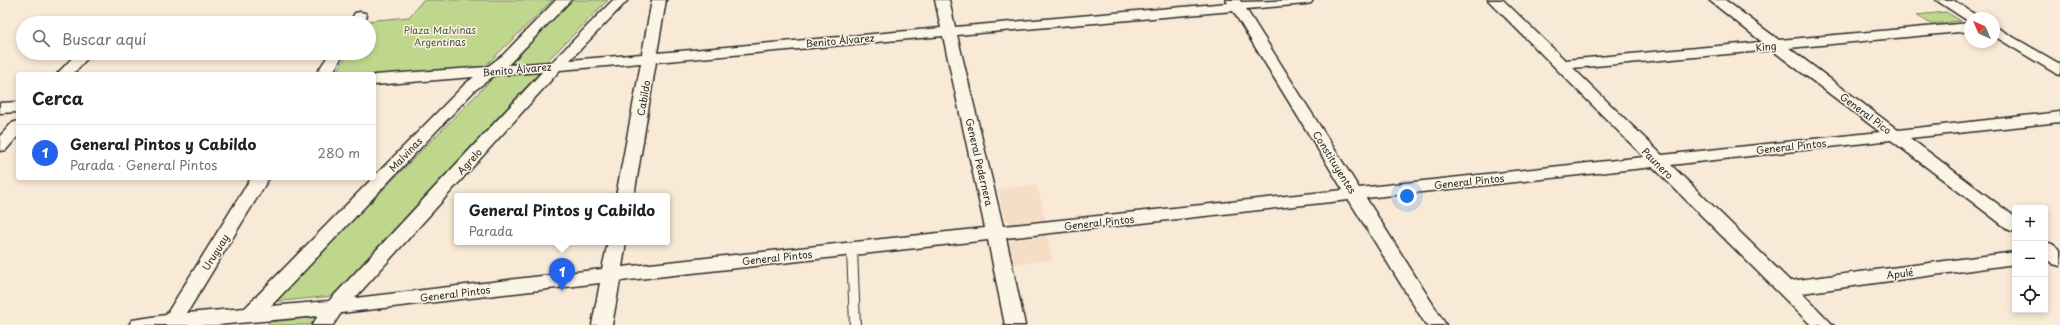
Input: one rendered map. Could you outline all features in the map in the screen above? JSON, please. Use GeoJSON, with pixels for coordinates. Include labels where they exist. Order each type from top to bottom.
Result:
{"type":"FeatureCollection","features":[{"type":"Feature","properties":{"kind":"street","name":"Malvinas"},"geometry":{"type":"LineString","coordinates":[[251,314],[470,86],[508,58],[564,0]]}},
{"type":"Feature","properties":{"kind":"street","name":"Agrelo"},"geometry":{"type":"LineString","coordinates":[[322,325],[335,307],[556,66],[620,0]]}},
{"type":"Feature","properties":{"kind":"street","name":"Cabildo"},"geometry":{"type":"LineString","coordinates":[[626,193],[659,0]]}},
{"type":"Feature","properties":{"kind":"street","name":"General Pedernera"},"geometry":{"type":"LineString","coordinates":[[942,0],[996,234],[1015,325]]}},
{"type":"Feature","properties":{"kind":"street","name":"Benito Álvarez"},"geometry":{"type":"LineString","coordinates":[[376,80],[491,72],[650,58],[1235,3],[1306,0]]}},
{"type":"Feature","properties":{"kind":"street","name":"Paunero"},"geometry":{"type":"LineString","coordinates":[[1495,0],[1562,64],[1656,160],[1823,325]]}},
{"type":"Feature","properties":{"kind":"street","name":"General Pico"},"geometry":{"type":"LineString","coordinates":[[1716,0],[2012,224]]}},
{"type":"Feature","properties":{"kind":"street"},"geometry":{"type":"LineString","coordinates":[[1943,0],[1964,13]]}},
{"type":"Feature","properties":{"kind":"street","name":"Constituyentes"},"geometry":{"type":"LineString","coordinates":[[1235,3],[1436,325]]}},
{"type":"Feature","properties":{"kind":"street","name":"King"},"geometry":{"type":"LineString","coordinates":[[1562,64],[1777,46],[1964,28]]}},
{"type":"Feature","properties":{"kind":"street"},"geometry":{"type":"LineString","coordinates":[[2000,34],[2060,70]]}},
{"type":"Feature","properties":{"kind":"street"},"geometry":{"type":"LineString","coordinates":[[67,72],[78,60]]}},
{"type":"Feature","properties":{"kind":"street"},"geometry":{"type":"LineString","coordinates":[[325,72],[333,60]]}},
{"type":"Feature","properties":{"kind":"street"},"geometry":{"type":"LineString","coordinates":[[0,108],[16,107]]}},
{"type":"Feature","properties":{"kind":"street","name":"General Pintos"},"geometry":{"type":"LineString","coordinates":[[139,325],[335,307],[611,275],[996,234],[1656,160],[2060,118]]}},
{"type":"Feature","properties":{"kind":"street"},"geometry":{"type":"LineString","coordinates":[[0,146],[16,128]]}},
{"type":"Feature","properties":{"kind":"street","name":"Uruguay"},"geometry":{"type":"LineString","coordinates":[[171,323],[259,180]]}},
{"type":"Feature","properties":{"kind":"street"},"geometry":{"type":"LineString","coordinates":[[602,325],[616,245]]}},
{"type":"Feature","properties":{"kind":"street","name":"Apulé"},"geometry":{"type":"LineString","coordinates":[[1786,288],[2012,258]]}},
{"type":"Feature","properties":{"kind":"lane"},"geometry":{"type":"LineString","coordinates":[[852,249],[855,325]]}},
{"type":"Feature","properties":{"kind":"shaded area"},"geometry":{"type":"Polygon","coordinates":[[[1037,185],[1046,221],[1014,224],[1005,218],[998,189],[1037,185]]]}},
{"type":"Feature","properties":{"kind":"shaded area"},"geometry":{"type":"Polygon","coordinates":[[[1046,235],[1053,260],[1012,265],[1007,244],[1008,241],[1046,235]]]}},
{"type":"Feature","properties":{"kind":"green space","name":"Plaza Malvinas Argentinas"},"geometry":{"type":"Polygon","coordinates":[[[423,0],[553,0],[484,67],[376,75],[376,72],[337,72],[344,60],[376,60],[376,20],[409,17],[423,0]]]}},
{"type":"Feature","properties":{"kind":"green space"},"geometry":{"type":"Polygon","coordinates":[[[572,0],[608,0],[544,64],[509,66],[572,0]]]}},
{"type":"Feature","properties":{"kind":"green space"},"geometry":{"type":"Polygon","coordinates":[[[1946,12],[1961,21],[1931,24],[1916,15],[1946,12]]]}},
{"type":"Feature","properties":{"kind":"green space"},"geometry":{"type":"Polygon","coordinates":[[[539,73],[332,296],[272,302],[495,76],[539,73]]]}},
{"type":"Feature","properties":{"kind":"green space"},"geometry":{"type":"Polygon","coordinates":[[[317,317],[312,325],[267,325],[269,322],[317,317]]]}},
{"type":"Feature","properties":{"kind":"place","name":"General Pintos y Cabildo"},"geometry":{"type":"Point","coordinates":[562,291]}}]}
